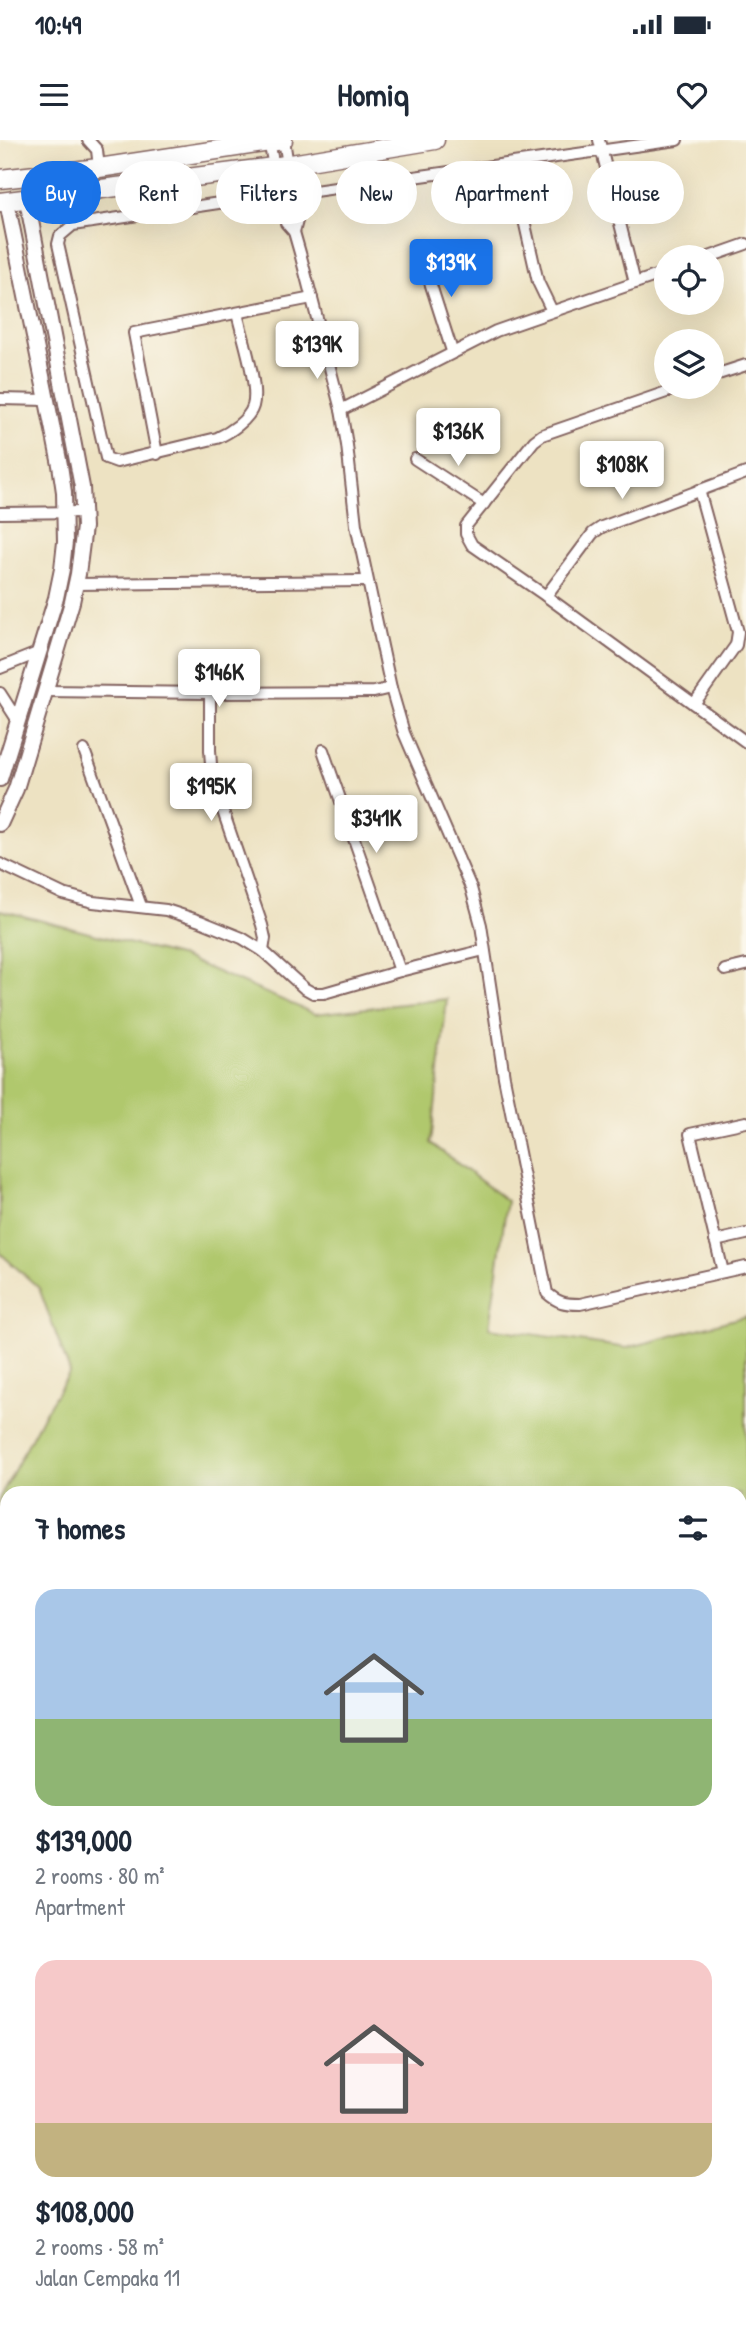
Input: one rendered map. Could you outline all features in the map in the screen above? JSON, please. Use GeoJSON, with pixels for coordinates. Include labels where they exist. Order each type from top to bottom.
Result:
{"type":"FeatureCollection","features":[{"type":"Feature","properties":{"kind":"main road"},"geometry":{"type":"LineString","coordinates":[[310,161],[435,140]]}},
{"type":"Feature","properties":{"kind":"main road"},"geometry":{"type":"LineString","coordinates":[[101,168],[233,144],[279,141]]}},
{"type":"Feature","properties":{"kind":"main road"},"geometry":{"type":"LineString","coordinates":[[101,190],[216,175]]}},
{"type":"Feature","properties":{"kind":"main road"},"geometry":{"type":"LineString","coordinates":[[0,179],[21,177]]}},
{"type":"Feature","properties":{"kind":"street"},"geometry":{"type":"LineString","coordinates":[[88,140],[97,150],[98,161]]}},
{"type":"Feature","properties":{"kind":"street"},"geometry":{"type":"LineString","coordinates":[[322,189],[600,145],[677,140]]}},
{"type":"Feature","properties":{"kind":"street"},"geometry":{"type":"LineString","coordinates":[[279,141],[280,161]]}},
{"type":"Feature","properties":{"kind":"street"},"geometry":{"type":"LineString","coordinates":[[600,145],[635,283]]}},
{"type":"Feature","properties":{"kind":"street"},"geometry":{"type":"LineString","coordinates":[[0,779],[57,598],[62,569],[64,512],[60,465],[4,202]]}},
{"type":"Feature","properties":{"kind":"street"},"geometry":{"type":"LineString","coordinates":[[216,203],[73,225],[60,236],[58,244],[106,458],[117,462],[217,438],[225,435],[249,415],[253,406],[253,383],[237,313]]}},
{"type":"Feature","properties":{"kind":"street"},"geometry":{"type":"LineString","coordinates":[[0,824],[16,789],[76,584],[84,512],[78,463],[32,224]]}},
{"type":"Feature","properties":{"kind":"street"},"geometry":{"type":"LineString","coordinates":[[287,224],[294,232],[341,410],[356,524],[391,688],[408,743],[471,888],[481,925],[504,1077],[547,1293],[564,1304],[580,1304],[746,1267]]}},
{"type":"Feature","properties":{"kind":"street"},"geometry":{"type":"LineString","coordinates":[[294,232],[296,224]]}},
{"type":"Feature","properties":{"kind":"street"},"geometry":{"type":"LineString","coordinates":[[525,224],[538,282],[552,311]]}},
{"type":"Feature","properties":{"kind":"street"},"geometry":{"type":"LineString","coordinates":[[724,252],[746,244]]}},
{"type":"Feature","properties":{"kind":"street"},"geometry":{"type":"LineString","coordinates":[[422,257],[452,352]]}},
{"type":"Feature","properties":{"kind":"street"},"geometry":{"type":"LineString","coordinates":[[341,410],[496,331],[654,276]]}},
{"type":"Feature","properties":{"kind":"street"},"geometry":{"type":"LineString","coordinates":[[158,454],[134,333],[312,299]]}},
{"type":"Feature","properties":{"kind":"street"},"geometry":{"type":"LineString","coordinates":[[724,372],[746,365]]}},
{"type":"Feature","properties":{"kind":"street"},"geometry":{"type":"LineString","coordinates":[[654,396],[542,435],[534,441],[466,526],[468,540],[746,742]]}},
{"type":"Feature","properties":{"kind":"street"},"geometry":{"type":"LineString","coordinates":[[0,399],[47,400]]}},
{"type":"Feature","properties":{"kind":"street"},"geometry":{"type":"LineString","coordinates":[[415,459],[484,504]]}},
{"type":"Feature","properties":{"kind":"street"},"geometry":{"type":"LineString","coordinates":[[545,596],[593,533],[602,527],[746,473]]}},
{"type":"Feature","properties":{"kind":"street"},"geometry":{"type":"LineString","coordinates":[[694,704],[736,645],[738,632],[699,490]]}},
{"type":"Feature","properties":{"kind":"street"},"geometry":{"type":"LineString","coordinates":[[0,513],[84,512]]}},
{"type":"Feature","properties":{"kind":"street"},"geometry":{"type":"LineString","coordinates":[[76,584],[367,581]]}},
{"type":"Feature","properties":{"kind":"street"},"geometry":{"type":"LineString","coordinates":[[0,668],[40,652]]}},
{"type":"Feature","properties":{"kind":"street"},"geometry":{"type":"LineString","coordinates":[[44,691],[374,692],[391,688]]}},
{"type":"Feature","properties":{"kind":"street"},"geometry":{"type":"LineString","coordinates":[[0,693],[18,721]]}},
{"type":"Feature","properties":{"kind":"street"},"geometry":{"type":"LineString","coordinates":[[210,693],[212,779],[262,925],[265,938],[263,951]]}},
{"type":"Feature","properties":{"kind":"street"},"geometry":{"type":"LineString","coordinates":[[84,750],[141,906]]}},
{"type":"Feature","properties":{"kind":"street"},"geometry":{"type":"LineString","coordinates":[[324,750],[400,971]]}},
{"type":"Feature","properties":{"kind":"street"},"geometry":{"type":"LineString","coordinates":[[0,864],[63,894],[93,902],[166,910],[200,921],[263,951],[313,993],[324,993],[484,950]]}},
{"type":"Feature","properties":{"kind":"street"},"geometry":{"type":"LineString","coordinates":[[725,970],[746,965]]}},
{"type":"Feature","properties":{"kind":"street"},"geometry":{"type":"LineString","coordinates":[[723,1272],[690,1134],[746,1122]]}},
{"type":"Feature","properties":{"kind":"street"},"geometry":{"type":"LineString","coordinates":[[715,1241],[746,1234]]}},
{"type":"Feature","properties":{"kind":"green space"},"geometry":{"type":"Polygon","coordinates":[[[0,910],[182,957],[315,1014],[447,999],[431,1143],[507,1201],[489,1328],[627,1348],[746,1316],[746,1486],[6,1486],[70,1372],[39,1288],[0,1253],[0,910]]]}}]}
